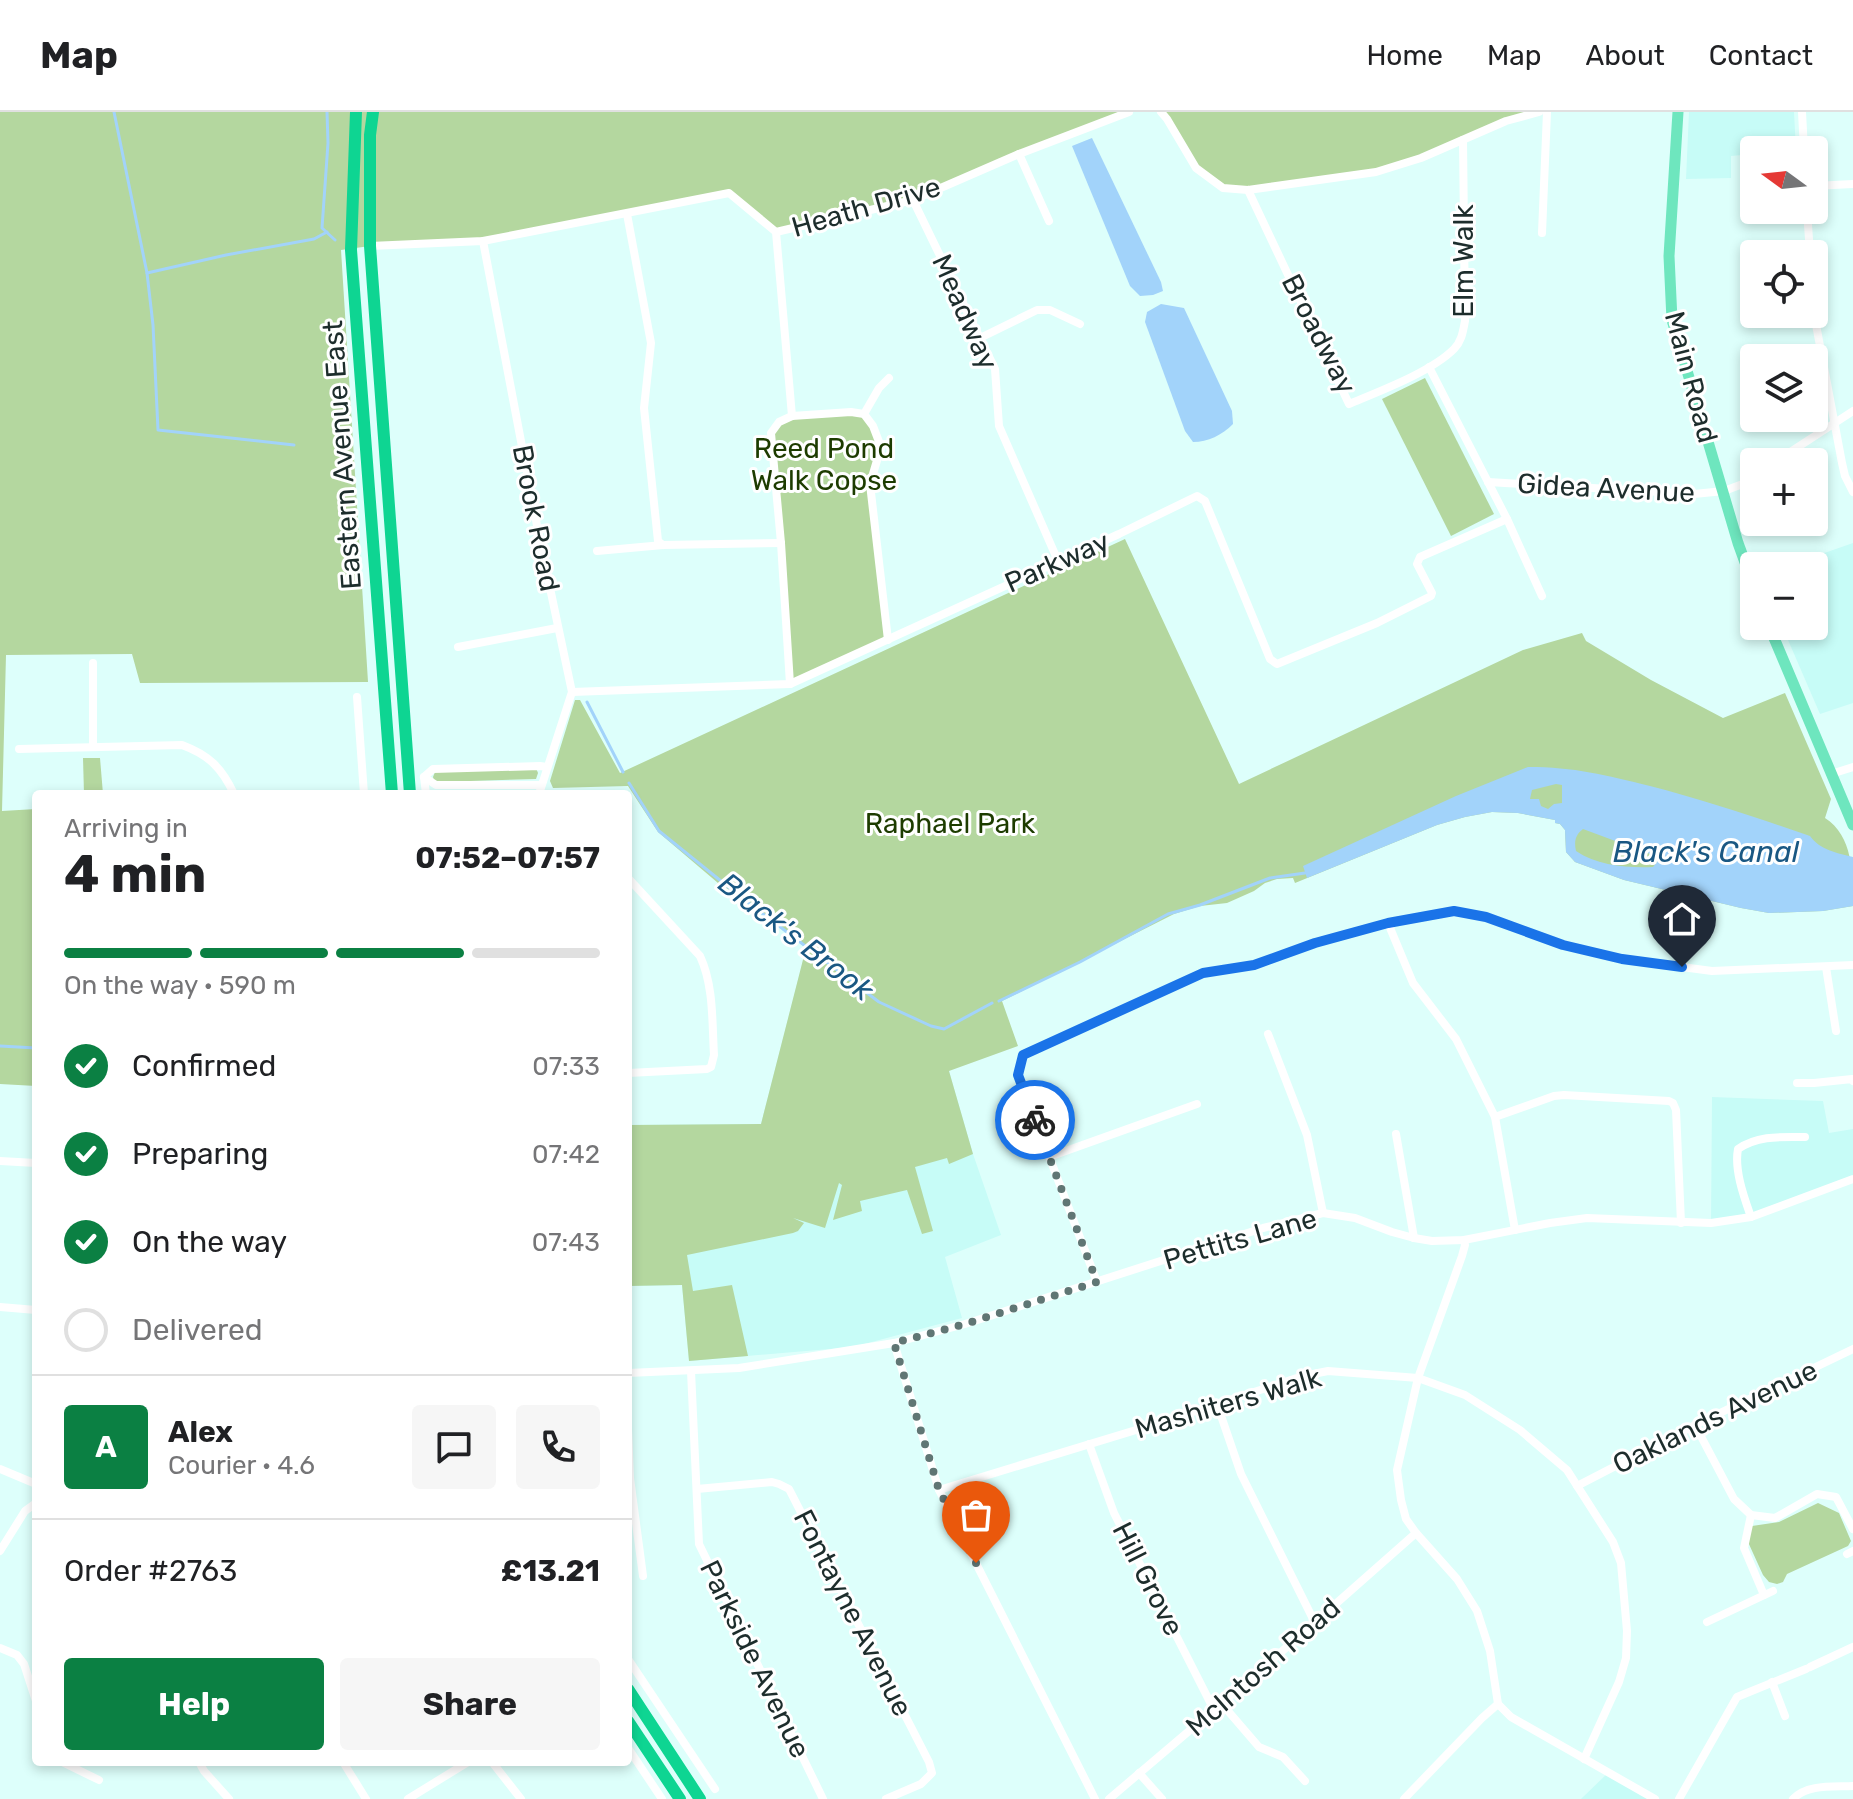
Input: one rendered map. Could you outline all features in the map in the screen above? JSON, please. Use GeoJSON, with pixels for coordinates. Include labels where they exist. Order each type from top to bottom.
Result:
{"type":"FeatureCollection","features":[{"type":"Feature","properties":{"kind":"highway","name":"Eastern Avenue East"},"geometry":{"type":"LineString","coordinates":[[356,112],[351,250],[392,790]]}},
{"type":"Feature","properties":{"kind":"highway","name":"Eastern Avenue East"},"geometry":{"type":"LineString","coordinates":[[373,112],[370,135],[370,246],[409,790]]}},
{"type":"Feature","properties":{"kind":"highway"},"geometry":{"type":"LineString","coordinates":[[632,1695],[700,1799]]}},
{"type":"Feature","properties":{"kind":"highway"},"geometry":{"type":"LineString","coordinates":[[632,1727],[680,1799]]}},
{"type":"Feature","properties":{"kind":"main road","name":"Main Road"},"geometry":{"type":"LineString","coordinates":[[1678,112],[1669,256],[1672,320],[1741,552]]}},
{"type":"Feature","properties":{"kind":"main road"},"geometry":{"type":"LineString","coordinates":[[1775,640],[1853,825]]}},
{"type":"Feature","properties":{"kind":"street","name":"Heath Drive"},"geometry":{"type":"LineString","coordinates":[[370,246],[483,241],[729,193],[776,232],[913,200],[1019,154],[1129,112]]}},
{"type":"Feature","properties":{"kind":"street"},"geometry":{"type":"LineString","coordinates":[[1161,112],[1196,168],[1223,188],[1248,190],[1376,172],[1421,158],[1506,121],[1539,112]]}},
{"type":"Feature","properties":{"kind":"street"},"geometry":{"type":"LineString","coordinates":[[1542,233],[1547,112]]}},
{"type":"Feature","properties":{"kind":"street"},"geometry":{"type":"LineString","coordinates":[[1802,112],[1803,136]]}},
{"type":"Feature","properties":{"kind":"street","name":"Elm Walk"},"geometry":{"type":"LineString","coordinates":[[1429,367],[1454,349],[1463,335],[1463,140]]}},
{"type":"Feature","properties":{"kind":"street"},"geometry":{"type":"LineString","coordinates":[[1019,154],[1049,221]]}},
{"type":"Feature","properties":{"kind":"street"},"geometry":{"type":"LineString","coordinates":[[1828,185],[1853,184]]}},
{"type":"Feature","properties":{"kind":"street","name":"Broadway"},"geometry":{"type":"LineString","coordinates":[[1248,190],[1349,404],[1429,367]]}},
{"type":"Feature","properties":{"kind":"street","name":"Meadway"},"geometry":{"type":"LineString","coordinates":[[913,200],[995,369],[999,426],[1058,561]]}},
{"type":"Feature","properties":{"kind":"street"},"geometry":{"type":"LineString","coordinates":[[627,214],[651,343],[644,408],[658,541],[663,545]]}},
{"type":"Feature","properties":{"kind":"street"},"geometry":{"type":"LineString","coordinates":[[776,232],[792,416]]}},
{"type":"Feature","properties":{"kind":"street","name":"Brook Road"},"geometry":{"type":"LineString","coordinates":[[483,241],[572,692]]}},
{"type":"Feature","properties":{"kind":"street"},"geometry":{"type":"LineString","coordinates":[[980,338],[1037,310],[1050,310],[1080,324]]}},
{"type":"Feature","properties":{"kind":"street"},"geometry":{"type":"LineString","coordinates":[[1817,328],[1842,463],[1853,492]]}},
{"type":"Feature","properties":{"kind":"street"},"geometry":{"type":"LineString","coordinates":[[1429,367],[1507,519],[1542,596]]}},
{"type":"Feature","properties":{"kind":"street"},"geometry":{"type":"LineString","coordinates":[[864,414],[879,388],[889,378]]}},
{"type":"Feature","properties":{"kind":"street"},"geometry":{"type":"LineString","coordinates":[[1797,448],[1853,411]]}},
{"type":"Feature","properties":{"kind":"street"},"geometry":{"type":"LineString","coordinates":[[790,684],[771,433],[779,422],[792,416],[851,412],[864,414],[873,426],[881,447],[870,484],[888,640]]}},
{"type":"Feature","properties":{"kind":"street","name":"Gidea Avenue"},"geometry":{"type":"LineString","coordinates":[[1488,482],[1694,494],[1724,491],[1740,485]]}},
{"type":"Feature","properties":{"kind":"street","name":"Parkway"},"geometry":{"type":"LineString","coordinates":[[572,692],[790,684],[1193,497],[1205,501],[1270,659],[1277,664],[1377,623],[1431,596],[1417,564],[1420,557],[1507,519]]}},
{"type":"Feature","properties":{"kind":"street"},"geometry":{"type":"LineString","coordinates":[[597,551],[663,545],[781,543]]}},
{"type":"Feature","properties":{"kind":"street"},"geometry":{"type":"LineString","coordinates":[[458,647],[557,628]]}},
{"type":"Feature","properties":{"kind":"street"},"geometry":{"type":"LineString","coordinates":[[93,663],[93,746]]}},
{"type":"Feature","properties":{"kind":"street"},"geometry":{"type":"LineString","coordinates":[[542,790],[572,692]]}},
{"type":"Feature","properties":{"kind":"street"},"geometry":{"type":"LineString","coordinates":[[357,697],[364,790]]}},
{"type":"Feature","properties":{"kind":"street"},"geometry":{"type":"LineString","coordinates":[[19,749],[182,745],[205,754],[232,790]]}},
{"type":"Feature","properties":{"kind":"street"},"geometry":{"type":"LineString","coordinates":[[408,779],[424,777],[433,769],[547,767]]}},
{"type":"Feature","properties":{"kind":"street"},"geometry":{"type":"LineString","coordinates":[[1831,774],[1853,767]]}},
{"type":"Feature","properties":{"kind":"street"},"geometry":{"type":"LineString","coordinates":[[424,777],[436,785],[524,790]]}},
{"type":"Feature","properties":{"kind":"street"},"geometry":{"type":"LineString","coordinates":[[424,777],[426,790]]}},
{"type":"Feature","properties":{"kind":"street"},"geometry":{"type":"LineString","coordinates":[[632,882],[700,956],[706,968],[714,1055],[711,1067],[703,1070],[632,1073]]}},
{"type":"Feature","properties":{"kind":"street"},"geometry":{"type":"LineString","coordinates":[[1097,1282],[1018,1075],[1023,1055],[1203,973],[1254,965],[1315,943],[1388,923],[1454,911],[1486,917],[1563,945],[1622,959],[1712,971],[1853,965]]}},
{"type":"Feature","properties":{"kind":"street"},"geometry":{"type":"LineString","coordinates":[[1388,923],[1413,983],[1456,1039],[1495,1117],[1515,1230]]}},
{"type":"Feature","properties":{"kind":"street"},"geometry":{"type":"LineString","coordinates":[[1826,967],[1836,1031]]}},
{"type":"Feature","properties":{"kind":"street"},"geometry":{"type":"LineString","coordinates":[[1268,1034],[1307,1135],[1323,1213]]}},
{"type":"Feature","properties":{"kind":"street"},"geometry":{"type":"LineString","coordinates":[[1797,1083],[1853,1081]]}},
{"type":"Feature","properties":{"kind":"street"},"geometry":{"type":"LineString","coordinates":[[1495,1117],[1564,1095],[1673,1103],[1676,1110],[1681,1223]]}},
{"type":"Feature","properties":{"kind":"street"},"geometry":{"type":"LineString","coordinates":[[1049,1157],[1197,1104]]}},
{"type":"Feature","properties":{"kind":"street"},"geometry":{"type":"LineString","coordinates":[[1396,1134],[1414,1238]]}},
{"type":"Feature","properties":{"kind":"street"},"geometry":{"type":"LineString","coordinates":[[1751,1217],[1741,1182],[1738,1149],[1768,1136],[1805,1137]]}},
{"type":"Feature","properties":{"kind":"street"},"geometry":{"type":"LineString","coordinates":[[0,1161],[32,1163]]}},
{"type":"Feature","properties":{"kind":"street","name":"Pettits Lane"},"geometry":{"type":"LineString","coordinates":[[632,1373],[739,1368],[894,1343],[965,1324],[1263,1228],[1323,1213],[1355,1218],[1414,1238],[1464,1240],[1587,1218],[1711,1223],[1751,1217],[1853,1179]]}},
{"type":"Feature","properties":{"kind":"street"},"geometry":{"type":"LineString","coordinates":[[1464,1240],[1462,1256],[1418,1378],[1397,1470],[1406,1519],[1457,1579],[1477,1611],[1490,1651],[1498,1704],[1511,1717],[1655,1799]]}},
{"type":"Feature","properties":{"kind":"street"},"geometry":{"type":"LineString","coordinates":[[0,1307],[32,1310]]}},
{"type":"Feature","properties":{"kind":"street"},"geometry":{"type":"LineString","coordinates":[[894,1343],[939,1490],[1095,1799]]}},
{"type":"Feature","properties":{"kind":"street","name":"Oaklands Avenue"},"geometry":{"type":"LineString","coordinates":[[1577,1486],[1853,1349]]}},
{"type":"Feature","properties":{"kind":"street","name":"Parkside Avenue"},"geometry":{"type":"LineString","coordinates":[[691,1371],[699,1544],[823,1799]]}},
{"type":"Feature","properties":{"kind":"street","name":"Mashiters Walk"},"geometry":{"type":"LineString","coordinates":[[939,1490],[1303,1376],[1328,1371],[1418,1378],[1465,1395],[1520,1430],[1567,1470],[1613,1542],[1621,1563],[1627,1631],[1626,1658],[1619,1682],[1584,1759]]}},
{"type":"Feature","properties":{"kind":"street"},"geometry":{"type":"LineString","coordinates":[[1217,1404],[1241,1474],[1315,1623]]}},
{"type":"Feature","properties":{"kind":"street"},"geometry":{"type":"LineString","coordinates":[[1695,1425],[1734,1499],[1751,1515],[1775,1518],[1817,1494],[1836,1497],[1853,1529]]}},
{"type":"Feature","properties":{"kind":"street","name":"Hill Grove"},"geometry":{"type":"LineString","coordinates":[[1089,1444],[1114,1513],[1214,1710]]}},
{"type":"Feature","properties":{"kind":"street"},"geometry":{"type":"LineString","coordinates":[[0,1469],[32,1482]]}},
{"type":"Feature","properties":{"kind":"street","name":"Fontayne Avenue"},"geometry":{"type":"LineString","coordinates":[[697,1489],[772,1482],[789,1489],[929,1762],[932,1773],[921,1784],[886,1799]]}},
{"type":"Feature","properties":{"kind":"street"},"geometry":{"type":"LineString","coordinates":[[632,1493],[643,1576]]}},
{"type":"Feature","properties":{"kind":"street"},"geometry":{"type":"LineString","coordinates":[[0,1551],[25,1511],[32,1506]]}},
{"type":"Feature","properties":{"kind":"street"},"geometry":{"type":"LineString","coordinates":[[1707,1622],[1769,1593],[1744,1548],[1751,1515]]}},
{"type":"Feature","properties":{"kind":"street","name":"McIntosh Road"},"geometry":{"type":"LineString","coordinates":[[1109,1799],[1416,1533]]}},
{"type":"Feature","properties":{"kind":"street"},"geometry":{"type":"LineString","coordinates":[[1679,1799],[1737,1697],[1853,1647]]}},
{"type":"Feature","properties":{"kind":"street"},"geometry":{"type":"LineString","coordinates":[[0,1648],[17,1655],[24,1664],[32,1689]]}},
{"type":"Feature","properties":{"kind":"street"},"geometry":{"type":"LineString","coordinates":[[632,1665],[715,1789]]}},
{"type":"Feature","properties":{"kind":"street"},"geometry":{"type":"LineString","coordinates":[[1772,1682],[1785,1716]]}},
{"type":"Feature","properties":{"kind":"street"},"geometry":{"type":"LineString","coordinates":[[1222,1704],[1259,1747],[1283,1757],[1305,1781]]}},
{"type":"Feature","properties":{"kind":"street"},"geometry":{"type":"LineString","coordinates":[[1404,1799],[1498,1704]]}},
{"type":"Feature","properties":{"kind":"street"},"geometry":{"type":"LineString","coordinates":[[632,1754],[662,1799]]}},
{"type":"Feature","properties":{"kind":"street"},"geometry":{"type":"LineString","coordinates":[[70,1766],[99,1780]]}},
{"type":"Feature","properties":{"kind":"street"},"geometry":{"type":"LineString","coordinates":[[201,1766],[229,1799]]}},
{"type":"Feature","properties":{"kind":"street"},"geometry":{"type":"LineString","coordinates":[[345,1766],[366,1799]]}},
{"type":"Feature","properties":{"kind":"street"},"geometry":{"type":"LineString","coordinates":[[408,1799],[462,1766]]}},
{"type":"Feature","properties":{"kind":"street"},"geometry":{"type":"LineString","coordinates":[[495,1766],[521,1799]]}},
{"type":"Feature","properties":{"kind":"street"},"geometry":{"type":"LineString","coordinates":[[687,1779],[702,1769]]}},
{"type":"Feature","properties":{"kind":"street"},"geometry":{"type":"LineString","coordinates":[[1139,1773],[1162,1799]]}},
{"type":"Feature","properties":{"kind":"street"},"geometry":{"type":"LineString","coordinates":[[1793,1799],[1810,1789],[1853,1786]]}},
{"type":"Feature","properties":{"kind":"shaded area"},"geometry":{"type":"Polygon","coordinates":[[[1689,112],[1794,112],[1795,136],[1740,136],[1740,155],[1731,156],[1731,178],[1686,179],[1689,112]]]}},
{"type":"Feature","properties":{"kind":"shaded area"},"geometry":{"type":"Polygon","coordinates":[[[1853,543],[1853,703],[1820,714],[1788,640],[1828,640],[1827,552],[1853,543]]]}},
{"type":"Feature","properties":{"kind":"shaded area"},"geometry":{"type":"Polygon","coordinates":[[[805,953],[949,1071],[1001,1235],[945,1257],[962,1318],[853,1347],[689,1361],[682,1285],[632,1286],[632,1125],[761,1124],[805,953]]]}},
{"type":"Feature","properties":{"kind":"shaded area"},"geometry":{"type":"Polygon","coordinates":[[[1712,1097],[1823,1101],[1829,1133],[1853,1129],[1853,1179],[1751,1217],[1711,1223],[1712,1097]]]}},
{"type":"Feature","properties":{"kind":"shaded area"},"geometry":{"type":"Polygon","coordinates":[[[1608,1773],[1655,1799],[1581,1799],[1608,1773]]]}},
{"type":"Feature","properties":{"kind":"green space"},"geometry":{"type":"Polygon","coordinates":[[[0,112],[1129,112],[913,200],[776,232],[728,193],[483,241],[341,250],[368,682],[140,683],[132,654],[6,655],[2,811],[32,809],[32,1086],[0,1084],[0,112]]]}},
{"type":"Feature","properties":{"kind":"green space"},"geometry":{"type":"Polygon","coordinates":[[[1161,112],[1548,112],[1506,121],[1376,172],[1248,190],[1223,188],[1196,168],[1161,112]]]}},
{"type":"Feature","properties":{"kind":"green space"},"geometry":{"type":"Polygon","coordinates":[[[1425,378],[1494,514],[1451,536],[1382,399],[1425,378]]]}},
{"type":"Feature","properties":{"kind":"green space","name":"Reed Pond Walk Copse"},"geometry":{"type":"Polygon","coordinates":[[[864,414],[881,447],[870,484],[888,640],[790,684],[771,433],[792,416],[864,414]]]}},
{"type":"Feature","properties":{"kind":"green space","name":"Raphael Park"},"geometry":{"type":"Polygon","coordinates":[[[1125,539],[1239,784],[1523,650],[1582,633],[1586,641],[1723,718],[1785,693],[1831,799],[1825,818],[1841,835],[1850,856],[1853,906],[1823,911],[1769,913],[1624,880],[1575,862],[1566,852],[1565,830],[1555,820],[1492,812],[1437,825],[1295,883],[1293,878],[1277,879],[1227,903],[1200,906],[1174,914],[1002,1001],[1018,1046],[949,1071],[973,1154],[949,1164],[947,1158],[915,1167],[933,1231],[922,1234],[907,1190],[860,1201],[862,1211],[833,1220],[842,1185],[839,1183],[825,1228],[793,1218],[804,1223],[793,1233],[687,1255],[693,1291],[732,1285],[748,1356],[689,1361],[682,1285],[632,1286],[632,1125],[761,1124],[806,948],[718,883],[658,832],[628,786],[553,788],[550,781],[575,700],[580,700],[620,773],[1125,539]]]}},
{"type":"Feature","properties":{"kind":"green space"},"geometry":{"type":"Polygon","coordinates":[[[83,758],[100,758],[103,790],[84,790],[83,758]]]}},
{"type":"Feature","properties":{"kind":"green space"},"geometry":{"type":"Polygon","coordinates":[[[536,768],[536,779],[438,782],[433,777],[435,772],[536,768]]]}},
{"type":"Feature","properties":{"kind":"green space"},"geometry":{"type":"Polygon","coordinates":[[[1818,1503],[1839,1513],[1851,1541],[1848,1546],[1787,1574],[1783,1582],[1769,1582],[1748,1542],[1752,1526],[1779,1522],[1818,1503]]]}},
{"type":"Feature","properties":{"kind":"water"},"geometry":{"type":"Polygon","coordinates":[[[1092,138],[1163,291],[1140,296],[1130,286],[1072,146],[1092,138]]]}},
{"type":"Feature","properties":{"kind":"water"},"geometry":{"type":"Polygon","coordinates":[[[1161,304],[1184,308],[1232,411],[1233,424],[1209,439],[1193,442],[1185,431],[1145,322],[1147,312],[1161,304]]]}},
{"type":"Feature","properties":{"kind":"water","name":"Black's Canal"},"geometry":{"type":"Polygon","coordinates":[[[1528,767],[1590,772],[1670,791],[1810,836],[1824,848],[1853,857],[1853,906],[1823,911],[1769,913],[1624,880],[1575,862],[1566,852],[1565,830],[1555,820],[1518,813],[1492,812],[1437,825],[1307,878],[1303,866],[1456,796],[1528,767]],[[1562,785],[1532,790],[1530,799],[1539,799],[1541,806],[1548,809],[1562,803],[1562,785]],[[1583,829],[1575,845],[1576,851],[1585,856],[1623,866],[1653,867],[1657,862],[1653,855],[1583,829]]]}},
{"type":"Feature","properties":{"kind":"waterway"},"geometry":{"type":"LineString","coordinates":[[114,112],[147,273],[314,239],[327,232]]}},
{"type":"Feature","properties":{"kind":"waterway"},"geometry":{"type":"LineString","coordinates":[[327,112],[322,228],[335,240]]}},
{"type":"Feature","properties":{"kind":"waterway"},"geometry":{"type":"LineString","coordinates":[[147,273],[158,430],[294,445]]}},
{"type":"Feature","properties":{"kind":"waterway","name":"Black's Brook"},"geometry":{"type":"LineString","coordinates":[[587,702],[623,772]]}},
{"type":"Feature","properties":{"kind":"waterway","name":"Black's Brook"},"geometry":{"type":"LineString","coordinates":[[629,783],[659,831],[879,1002],[944,1029],[992,1003]]}},
{"type":"Feature","properties":{"kind":"waterway","name":"Black's Brook"},"geometry":{"type":"LineString","coordinates":[[999,1001],[1168,914],[1270,878],[1305,873]]}},
{"type":"Feature","properties":{"kind":"waterway"},"geometry":{"type":"LineString","coordinates":[[0,1046],[32,1048]]}},
{"type":"Feature","properties":{"kind":"way so far"},"geometry":{"type":"LineString","coordinates":[[976,1563],[939,1490],[894,1343],[1097,1282],[1035,1120]]}},
{"type":"Feature","properties":{"kind":"route"},"geometry":{"type":"LineString","coordinates":[[1035,1120],[1018,1075],[1023,1055],[1203,973],[1254,965],[1315,943],[1388,923],[1454,911],[1486,917],[1563,945],[1622,959],[1682,967]]}}]}
